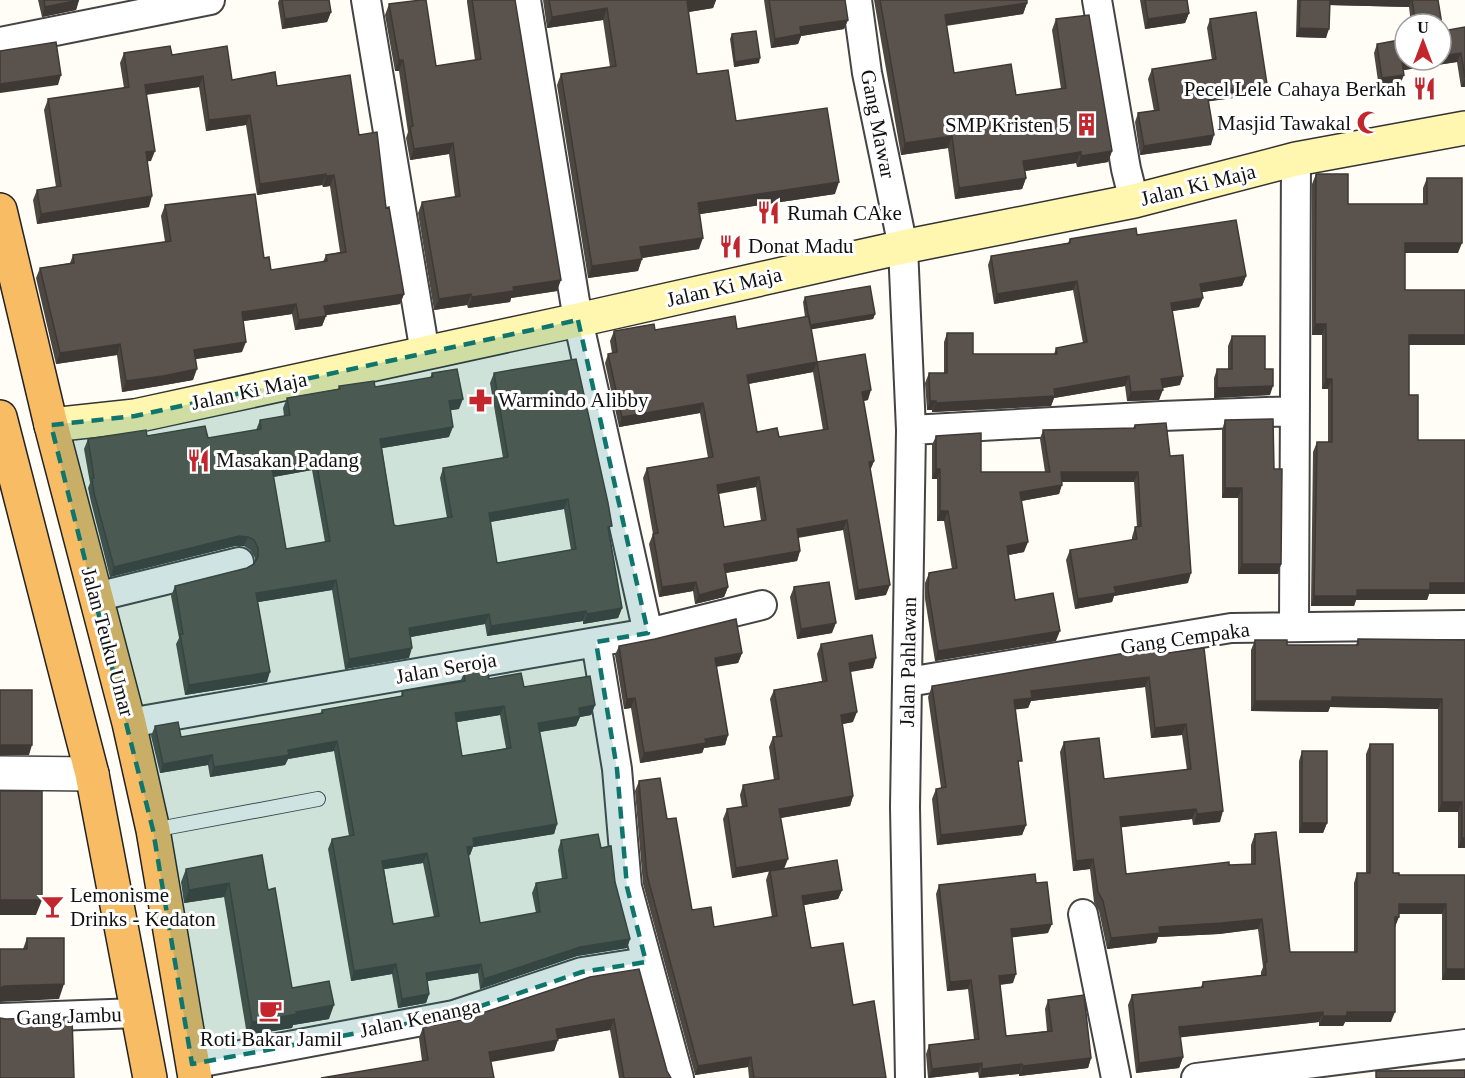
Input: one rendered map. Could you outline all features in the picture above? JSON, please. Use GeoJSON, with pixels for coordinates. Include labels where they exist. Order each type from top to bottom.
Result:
{"type":"FeatureCollection","features":[{"type":"Feature","properties":{"kind":"highway","name":"Jalan Teuku Umar"},"geometry":{"type":"LineString","coordinates":[[0,210],[51,425],[129,723],[153,830],[193,1071]]}},
{"type":"Feature","properties":{"kind":"highway"},"geometry":{"type":"LineString","coordinates":[[1,426],[92,774],[150,1078]]}},
{"type":"Feature","properties":{"kind":"main road","name":"Jalan Ki Maja"},"geometry":{"type":"LineString","coordinates":[[51,425],[135,416],[903,247],[1134,201],[1296,159],[1465,128]]}},
{"type":"Feature","properties":{"kind":"street"},"geometry":{"type":"LineString","coordinates":[[0,42],[210,0]]}},
{"type":"Feature","properties":{"kind":"street"},"geometry":{"type":"LineString","coordinates":[[366,0],[425,353]]}},
{"type":"Feature","properties":{"kind":"street"},"geometry":{"type":"LineString","coordinates":[[526,0],[578,320],[648,633]]}},
{"type":"Feature","properties":{"kind":"street","name":"Gang Mawar"},"geometry":{"type":"LineString","coordinates":[[857,0],[867,73],[903,247]]}},
{"type":"Feature","properties":{"kind":"street"},"geometry":{"type":"LineString","coordinates":[[1097,0],[1126,169],[1134,201]]}},
{"type":"Feature","properties":{"kind":"street"},"geometry":{"type":"LineString","coordinates":[[1294,626],[1296,159]]}},
{"type":"Feature","properties":{"kind":"street","name":"Jalan Pahlawan"},"geometry":{"type":"LineString","coordinates":[[903,247],[911,430],[905,807],[910,1078]]}},
{"type":"Feature","properties":{"kind":"street"},"geometry":{"type":"LineString","coordinates":[[911,430],[1295,411]]}},
{"type":"Feature","properties":{"kind":"street"},"geometry":{"type":"LineString","coordinates":[[96,597],[239,562]]}},
{"type":"Feature","properties":{"kind":"street","name":"Jalan Seroja"},"geometry":{"type":"LineString","coordinates":[[129,723],[648,633],[762,605]]}},
{"type":"Feature","properties":{"kind":"street","name":"Gang Cempaka"},"geometry":{"type":"LineString","coordinates":[[908,682],[1231,628],[1465,625]]}},
{"type":"Feature","properties":{"kind":"street"},"geometry":{"type":"LineString","coordinates":[[596,642],[617,769],[627,887],[679,1078]]}},
{"type":"Feature","properties":{"kind":"street"},"geometry":{"type":"LineString","coordinates":[[0,773],[92,774]]}},
{"type":"Feature","properties":{"kind":"street"},"geometry":{"type":"LineString","coordinates":[[1083,914],[1116,1078]]}},
{"type":"Feature","properties":{"kind":"street","name":"Jalan Kenanga"},"geometry":{"type":"LineString","coordinates":[[193,1071],[454,1015],[582,972],[646,962]]}},
{"type":"Feature","properties":{"kind":"street","name":"Gang Jambu"},"geometry":{"type":"LineString","coordinates":[[0,1018],[138,1013]]}},
{"type":"Feature","properties":{"kind":"street"},"geometry":{"type":"LineString","coordinates":[[1196,1078],[1465,1044]]}},
{"type":"Feature","properties":{"kind":"lane"},"geometry":{"type":"LineString","coordinates":[[153,830],[318,799]]}},
{"type":"Feature","properties":{"kind":"highlighted area"},"geometry":{"type":"Polygon","coordinates":[[[578,320],[648,633],[596,642],[617,769],[627,887],[646,962],[582,972],[454,1015],[192,1064],[153,830],[51,425],[135,416],[578,320]]]}},
{"type":"Feature","properties":{"kind":"building"},"geometry":{"type":"Polygon","coordinates":[[[44,0],[79,0],[45,7],[44,0]]]}},
{"type":"Feature","properties":{"kind":"building"},"geometry":{"type":"Polygon","coordinates":[[[282,0],[329,0],[331,12],[285,19],[282,0]]]}},
{"type":"Feature","properties":{"kind":"building"},"geometry":{"type":"Polygon","coordinates":[[[426,0],[436,66],[481,59],[472,0],[515,0],[561,280],[513,287],[514,291],[439,299],[422,202],[460,196],[453,143],[414,149],[410,127],[413,126],[403,60],[399,60],[389,4],[426,0]]]}},
{"type":"Feature","properties":{"kind":"building"},"geometry":{"type":"Polygon","coordinates":[[[549,0],[693,0],[687,1],[697,74],[728,70],[736,121],[827,108],[839,182],[698,203],[703,238],[640,247],[642,259],[592,266],[561,74],[616,66],[607,8],[552,17],[549,0]]]}},
{"type":"Feature","properties":{"kind":"building"},"geometry":{"type":"Polygon","coordinates":[[[769,0],[845,0],[848,20],[800,27],[801,34],[775,39],[769,0]]]}},
{"type":"Feature","properties":{"kind":"building"},"geometry":{"type":"Polygon","coordinates":[[[880,0],[1027,0],[1027,3],[945,15],[954,73],[1011,64],[1016,95],[1066,88],[1056,19],[1089,15],[1112,151],[1081,156],[1081,152],[1023,161],[1026,178],[959,188],[952,136],[905,143],[880,0]]]}},
{"type":"Feature","properties":{"kind":"building"},"geometry":{"type":"Polygon","coordinates":[[[1145,0],[1187,0],[1189,13],[1148,19],[1145,0]]]}},
{"type":"Feature","properties":{"kind":"building"},"geometry":{"type":"Polygon","coordinates":[[[1300,0],[1330,0],[1329,29],[1299,28],[1300,0]]]}},
{"type":"Feature","properties":{"kind":"building"},"geometry":{"type":"Polygon","coordinates":[[[1412,0],[1438,0],[1440,12],[1414,12],[1412,0]]]}},
{"type":"Feature","properties":{"kind":"building"},"geometry":{"type":"Polygon","coordinates":[[[1256,12],[1267,84],[1207,93],[1214,135],[1144,146],[1138,113],[1159,110],[1152,69],[1216,59],[1210,19],[1256,12]]]}},
{"type":"Feature","properties":{"kind":"building"},"geometry":{"type":"Polygon","coordinates":[[[1465,27],[1465,78],[1461,53],[1453,54],[1453,29],[1465,27]]]}},
{"type":"Feature","properties":{"kind":"building"},"geometry":{"type":"Polygon","coordinates":[[[756,31],[760,58],[735,62],[732,34],[756,31]]]}},
{"type":"Feature","properties":{"kind":"building"},"geometry":{"type":"Polygon","coordinates":[[[1393,41],[1393,72],[1404,72],[1404,75],[1382,78],[1377,44],[1393,41]]]}},
{"type":"Feature","properties":{"kind":"building"},"geometry":{"type":"Polygon","coordinates":[[[56,42],[61,75],[0,84],[0,51],[56,42]]]}},
{"type":"Feature","properties":{"kind":"building"},"geometry":{"type":"Polygon","coordinates":[[[170,46],[172,55],[227,46],[232,80],[275,72],[277,86],[350,75],[359,135],[377,132],[386,208],[389,207],[404,294],[324,306],[326,316],[299,320],[296,304],[242,312],[246,342],[194,350],[197,369],[163,376],[126,381],[120,344],[60,353],[40,268],[74,263],[73,255],[171,241],[165,205],[255,194],[264,258],[269,257],[271,270],[327,261],[326,255],[346,252],[334,175],[326,176],[326,174],[260,184],[250,115],[209,120],[203,76],[145,85],[155,151],[146,152],[152,196],[41,214],[37,190],[61,186],[48,99],[129,87],[124,53],[170,46]]]}},
{"type":"Feature","properties":{"kind":"building"},"geometry":{"type":"Polygon","coordinates":[[[1316,174],[1348,174],[1348,204],[1427,204],[1427,178],[1462,178],[1462,243],[1405,243],[1405,290],[1465,290],[1465,335],[1409,335],[1409,395],[1418,395],[1418,440],[1465,440],[1465,583],[1430,583],[1430,590],[1357,590],[1357,596],[1314,596],[1317,442],[1332,442],[1332,379],[1326,379],[1326,324],[1315,324],[1316,174]]]}},
{"type":"Feature","properties":{"kind":"building"},"geometry":{"type":"Polygon","coordinates":[[[1236,220],[1246,276],[1200,284],[1203,298],[1171,303],[1183,376],[1161,379],[1163,390],[1131,392],[1129,376],[1054,389],[1055,396],[936,403],[936,401],[930,401],[929,373],[947,373],[947,333],[973,333],[973,354],[1057,354],[1056,348],[1087,342],[1077,281],[997,294],[991,256],[1070,243],[1070,239],[1136,228],[1137,235],[1236,220]]]}},
{"type":"Feature","properties":{"kind":"building"},"geometry":{"type":"Polygon","coordinates":[[[870,286],[875,314],[810,325],[805,297],[870,286]]]}},
{"type":"Feature","properties":{"kind":"building"},"geometry":{"type":"Polygon","coordinates":[[[735,316],[737,329],[809,316],[817,362],[865,354],[871,390],[862,392],[874,461],[869,462],[890,585],[858,590],[847,520],[797,529],[800,551],[724,564],[728,587],[699,595],[696,582],[662,587],[653,534],[658,533],[647,468],[713,457],[703,403],[622,417],[608,354],[617,352],[614,331],[654,324],[655,330],[735,316]],[[817,362],[747,375],[757,432],[777,428],[779,437],[828,429],[817,362]],[[759,477],[717,485],[724,527],[766,520],[759,477]]]}},
{"type":"Feature","properties":{"kind":"building"},"geometry":{"type":"Polygon","coordinates":[[[1232,336],[1265,336],[1265,369],[1273,369],[1273,386],[1217,388],[1217,369],[1232,369],[1232,336]]]}},
{"type":"Feature","properties":{"kind":"building"},"geometry":{"type":"Polygon","coordinates":[[[576,359],[608,503],[612,526],[608,527],[622,608],[587,614],[586,611],[491,626],[489,614],[409,628],[412,648],[349,659],[336,580],[256,593],[270,672],[189,685],[175,586],[247,568],[254,564],[258,557],[258,548],[254,540],[239,536],[114,567],[94,493],[88,439],[146,430],[147,436],[205,426],[208,438],[261,429],[260,420],[290,415],[287,398],[340,389],[339,386],[374,381],[375,387],[433,377],[432,373],[457,369],[463,399],[449,401],[453,427],[380,439],[394,525],[397,526],[452,517],[443,468],[508,457],[494,373],[576,359]],[[316,460],[272,468],[286,549],[330,541],[316,460]],[[568,499],[489,513],[497,563],[576,549],[568,499]]]}},
{"type":"Feature","properties":{"kind":"building"},"geometry":{"type":"Polygon","coordinates":[[[1273,419],[1274,469],[1282,469],[1281,564],[1242,564],[1242,488],[1225,488],[1225,420],[1273,419]]]}},
{"type":"Feature","properties":{"kind":"building"},"geometry":{"type":"Polygon","coordinates":[[[1166,423],[1170,456],[1183,455],[1191,573],[1114,587],[1116,593],[1078,599],[1070,550],[1137,539],[1135,527],[1141,526],[1138,472],[1061,472],[1062,485],[1020,492],[1028,542],[1007,546],[1015,600],[1053,593],[1060,631],[938,651],[928,589],[929,573],[957,568],[948,511],[940,511],[940,469],[936,469],[936,436],[981,433],[981,472],[1050,472],[1043,430],[1135,428],[1135,425],[1166,423]]]}},
{"type":"Feature","properties":{"kind":"building"},"geometry":{"type":"Polygon","coordinates":[[[829,582],[836,623],[801,629],[794,587],[829,582]]]}},
{"type":"Feature","properties":{"kind":"building"},"geometry":{"type":"Polygon","coordinates":[[[736,619],[742,653],[715,658],[728,735],[705,739],[706,743],[644,753],[635,698],[627,699],[619,646],[736,619]]]}},
{"type":"Feature","properties":{"kind":"building"},"geometry":{"type":"Polygon","coordinates":[[[872,635],[876,658],[849,663],[857,712],[841,715],[853,796],[779,809],[788,859],[736,868],[727,809],[747,806],[743,785],[779,779],[773,737],[782,736],[774,690],[827,681],[821,644],[872,635]]]}},
{"type":"Feature","properties":{"kind":"building"},"geometry":{"type":"Polygon","coordinates":[[[1358,639],[1465,640],[1465,838],[1462,838],[1462,802],[1442,802],[1442,699],[1332,697],[1332,701],[1255,701],[1255,640],[1287,640],[1287,645],[1358,645],[1358,639]]]}},
{"type":"Feature","properties":{"kind":"building"},"geometry":{"type":"Polygon","coordinates":[[[1160,647],[1161,654],[1204,648],[1223,811],[1197,814],[1196,809],[1120,817],[1126,874],[1229,862],[1229,865],[1255,864],[1255,834],[1276,832],[1290,952],[1357,952],[1357,873],[1370,873],[1370,744],[1393,744],[1393,873],[1399,873],[1399,875],[1465,875],[1465,969],[1446,969],[1446,904],[1399,904],[1399,917],[1395,917],[1395,1012],[1347,1012],[1347,1016],[1323,1016],[1323,1012],[1179,1027],[1183,1057],[1139,1063],[1132,995],[1203,987],[1203,982],[1266,975],[1265,962],[1267,962],[1262,919],[1159,927],[1160,933],[1111,938],[1103,901],[1098,892],[1093,859],[1076,861],[1064,742],[1099,738],[1104,779],[1191,769],[1186,724],[1155,728],[1149,677],[1031,691],[1032,698],[1014,700],[1022,761],[1018,761],[1026,825],[941,835],[936,789],[946,787],[932,686],[1160,647]]]}},
{"type":"Feature","properties":{"kind":"building"},"geometry":{"type":"Polygon","coordinates":[[[487,669],[489,679],[521,673],[524,687],[590,676],[595,705],[579,708],[580,716],[538,723],[557,824],[473,838],[474,846],[467,847],[480,923],[540,912],[536,883],[567,878],[561,840],[598,834],[601,848],[611,846],[615,882],[630,939],[580,947],[484,979],[481,964],[426,973],[429,994],[402,999],[396,964],[354,971],[332,839],[354,835],[337,741],[288,750],[289,755],[214,767],[212,755],[163,764],[155,726],[178,722],[181,737],[323,713],[322,710],[403,696],[402,691],[465,681],[464,673],[487,669]],[[504,706],[455,713],[462,756],[511,748],[504,706]],[[427,853],[382,861],[393,924],[439,916],[427,853]]]}},
{"type":"Feature","properties":{"kind":"building"},"geometry":{"type":"Polygon","coordinates":[[[0,690],[32,690],[32,745],[0,745],[0,690]]]}},
{"type":"Feature","properties":{"kind":"building"},"geometry":{"type":"Polygon","coordinates":[[[1302,751],[1327,751],[1327,823],[1302,823],[1302,751]]]}},
{"type":"Feature","properties":{"kind":"building"},"geometry":{"type":"Polygon","coordinates":[[[660,778],[667,819],[676,818],[692,910],[711,907],[714,927],[777,916],[770,871],[837,860],[842,890],[802,896],[811,948],[843,943],[853,1005],[874,1001],[886,1078],[754,1078],[751,1057],[698,1066],[647,875],[639,781],[660,778]]]}},
{"type":"Feature","properties":{"kind":"building"},"geometry":{"type":"Polygon","coordinates":[[[0,791],[42,791],[42,900],[0,900],[0,791]]]}},
{"type":"Feature","properties":{"kind":"building"},"geometry":{"type":"Polygon","coordinates":[[[262,855],[268,890],[275,888],[292,988],[329,981],[334,1005],[252,1022],[229,883],[189,890],[186,869],[262,855]]]}},
{"type":"Feature","properties":{"kind":"building"},"geometry":{"type":"Polygon","coordinates":[[[1035,874],[1036,883],[1047,882],[1052,924],[1011,929],[1016,974],[999,976],[1006,1036],[1052,1031],[1048,1000],[1084,995],[1091,1058],[982,1069],[982,1063],[932,1069],[929,1045],[979,1039],[971,980],[950,982],[939,885],[1035,874]]]}},
{"type":"Feature","properties":{"kind":"building"},"geometry":{"type":"Polygon","coordinates":[[[27,938],[64,938],[64,984],[0,988],[0,949],[27,949],[27,938]]]}},
{"type":"Feature","properties":{"kind":"building"},"geometry":{"type":"Polygon","coordinates":[[[639,969],[667,1071],[671,1078],[624,1078],[614,1019],[556,1029],[558,1040],[489,1052],[494,1078],[321,1078],[428,1060],[423,1027],[461,1020],[590,977],[639,969]]]}},
{"type":"Feature","properties":{"kind":"building"},"geometry":{"type":"Polygon","coordinates":[[[72,1017],[74,1078],[0,1078],[0,1018],[72,1017]]]}},
{"type":"Feature","properties":{"kind":"building"},"geometry":{"type":"Polygon","coordinates":[[[1465,1070],[1465,1078],[1376,1078],[1376,1071],[1465,1070]]]}},
{"type":"Feature","properties":{"kind":"place","name":"Pecel Lele Cahaya Berkah"},"geometry":{"type":"Point","coordinates":[1424,89]}},
{"type":"Feature","properties":{"kind":"place","name":"Masjid Tawakal"},"geometry":{"type":"Point","coordinates":[1369,123]}},
{"type":"Feature","properties":{"kind":"place","name":"SMP Kristen 5"},"geometry":{"type":"Point","coordinates":[1087,125]}},
{"type":"Feature","properties":{"kind":"place","name":"Rumah CAke"},"geometry":{"type":"Point","coordinates":[769,213]}},
{"type":"Feature","properties":{"kind":"place","name":"Donat Madu"},"geometry":{"type":"Point","coordinates":[730,246]}},
{"type":"Feature","properties":{"kind":"place","name":"Warmindo Alibby"},"geometry":{"type":"Point","coordinates":[480,400]}},
{"type":"Feature","properties":{"kind":"place","name":"Masakan Padang"},"geometry":{"type":"Point","coordinates":[198,460]}},
{"type":"Feature","properties":{"kind":"place","name":"Lemonisme Drinks - Kedaton"},"geometry":{"type":"Point","coordinates":[52,907]}},
{"type":"Feature","properties":{"kind":"place","name":"Roti Bakar Jamil"},"geometry":{"type":"Point","coordinates":[271,1011]}}]}
